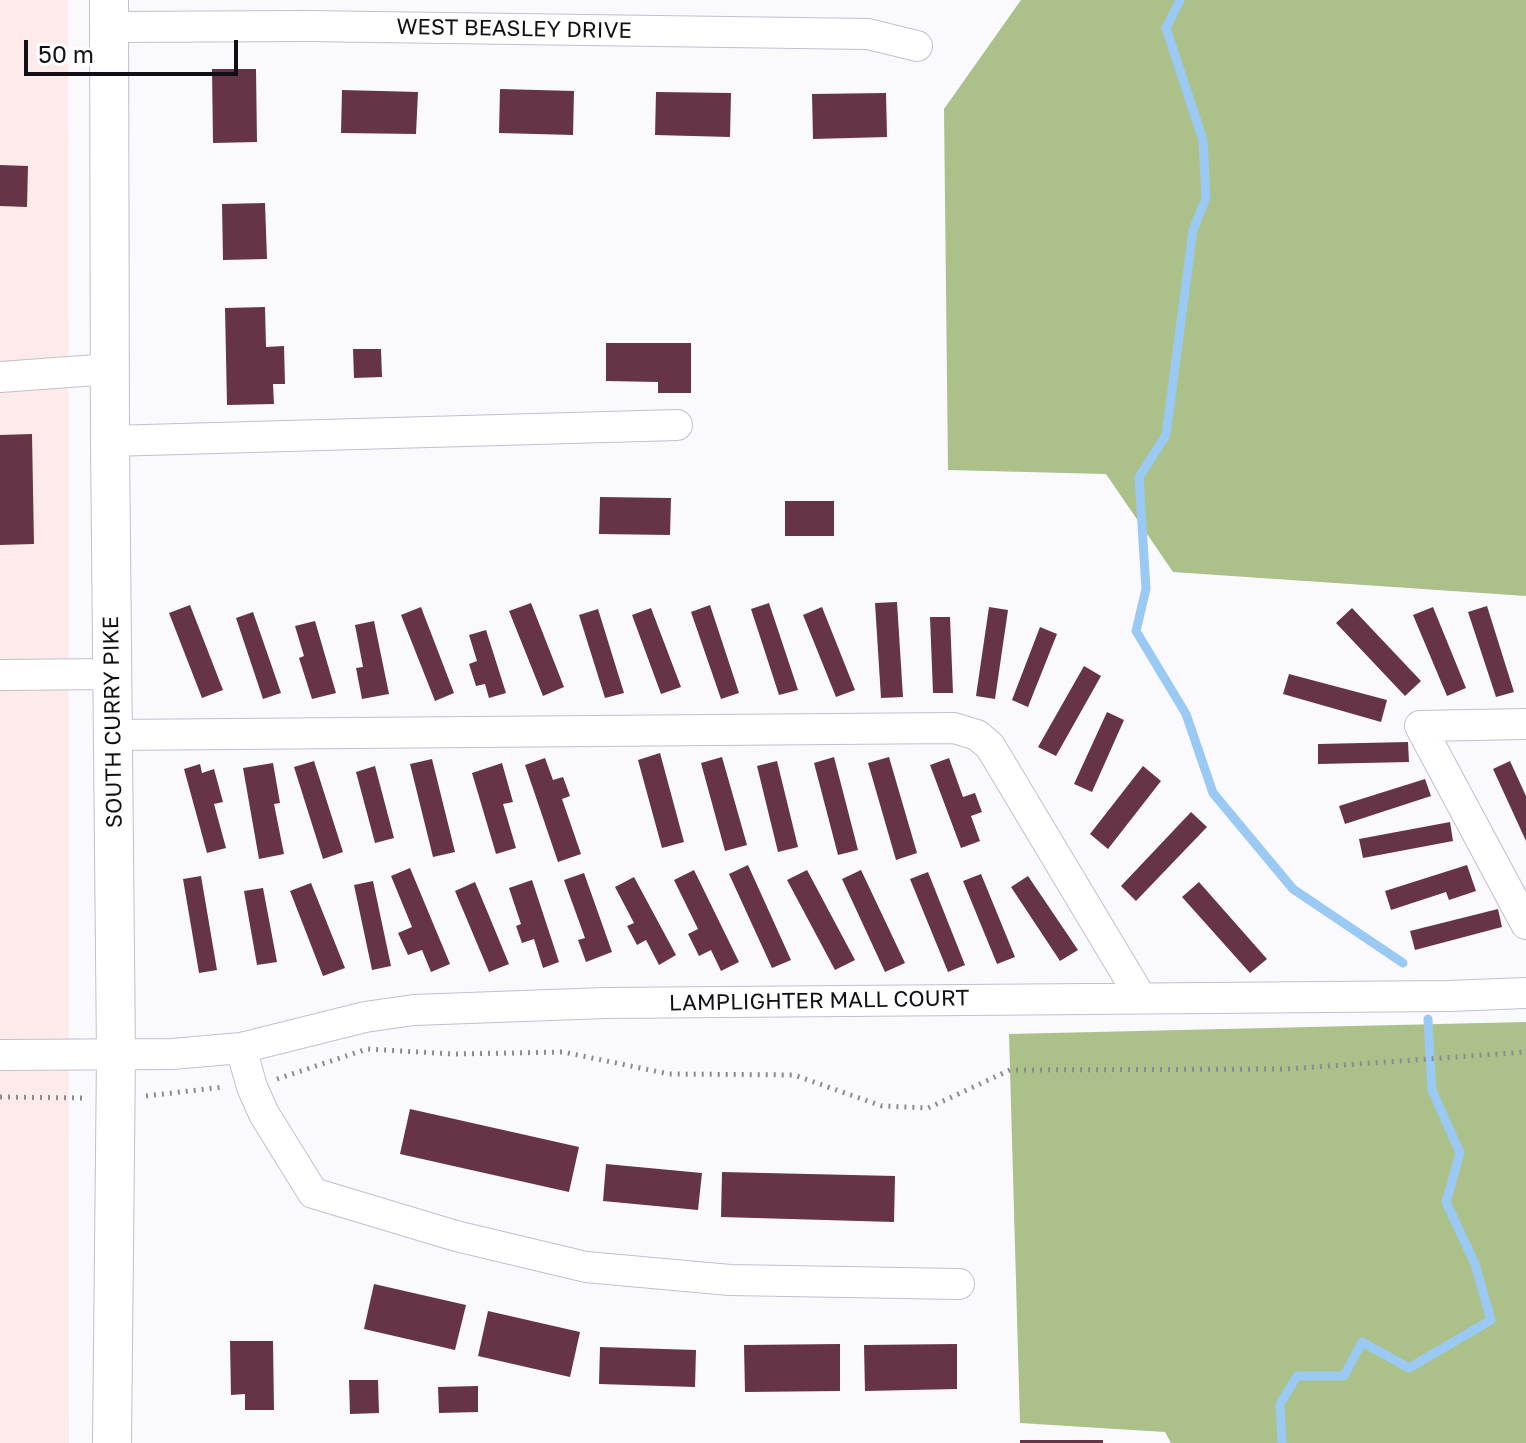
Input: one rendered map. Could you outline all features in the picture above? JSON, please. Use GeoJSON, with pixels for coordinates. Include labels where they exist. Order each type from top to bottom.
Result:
{"type":"FeatureCollection","features":[{"type":"Feature","properties":{"kind":"main road","name":"SOUTH CURRY PIKE"},"geometry":{"type":"LineString","coordinates":[[109,13],[116,1055],[112,1443]]}},
{"type":"Feature","properties":{"kind":"street","name":"WEST BEASLEY DRIVE"},"geometry":{"type":"LineString","coordinates":[[109,13],[306,26],[868,34],[917,46]]}},
{"type":"Feature","properties":{"kind":"street"},"geometry":{"type":"LineString","coordinates":[[0,377],[110,369]]}},
{"type":"Feature","properties":{"kind":"street"},"geometry":{"type":"LineString","coordinates":[[110,441],[677,425]]}},
{"type":"Feature","properties":{"kind":"street"},"geometry":{"type":"LineString","coordinates":[[0,675],[112,674]]}},
{"type":"Feature","properties":{"kind":"street"},"geometry":{"type":"LineString","coordinates":[[1526,724],[1420,726],[1526,924]]}},
{"type":"Feature","properties":{"kind":"street"},"geometry":{"type":"LineString","coordinates":[[113,735],[954,728],[977,735],[990,746],[1141,998]]}},
{"type":"Feature","properties":{"kind":"street","name":"LAMPLIGHTER MALL COURT"},"geometry":{"type":"LineString","coordinates":[[0,1055],[172,1054],[241,1048],[365,1017],[414,1010],[605,1003],[1526,993]]}},
{"type":"Feature","properties":{"kind":"street"},"geometry":{"type":"LineString","coordinates":[[241,1048],[252,1087],[264,1114],[313,1193],[456,1236],[586,1267],[730,1280],[959,1284]]}},
{"type":"Feature","properties":{"kind":"path"},"geometry":{"type":"LineString","coordinates":[[269,1082],[367,1049],[453,1054],[563,1052],[669,1074],[794,1075],[882,1106],[928,1108],[1010,1070],[1313,1068],[1526,1052]]}},
{"type":"Feature","properties":{"kind":"path"},"geometry":{"type":"LineString","coordinates":[[161,1095],[233,1085]]}},
{"type":"Feature","properties":{"kind":"path"},"geometry":{"type":"LineString","coordinates":[[0,1097],[60,1098]]}},
{"type":"Feature","properties":{"kind":"shaded area"},"geometry":{"type":"Polygon","coordinates":[[[0,0],[68,0],[69,1443],[0,1443],[0,0]]]}},
{"type":"Feature","properties":{"kind":"green space"},"geometry":{"type":"Polygon","coordinates":[[[1021,0],[1526,0],[1526,596],[1173,572],[1106,474],[948,470],[944,109],[1021,0]]]}},
{"type":"Feature","properties":{"kind":"green space"},"geometry":{"type":"Polygon","coordinates":[[[1526,1022],[1526,1443],[1171,1443],[1165,1432],[1020,1423],[1009,1034],[1526,1022]]]}},
{"type":"Feature","properties":{"kind":"building"},"geometry":{"type":"Polygon","coordinates":[[[212,69],[256,69],[257,142],[213,143],[212,69]]]}},
{"type":"Feature","properties":{"kind":"building"},"geometry":{"type":"Polygon","coordinates":[[[500,89],[574,91],[573,135],[499,133],[500,89]]]}},
{"type":"Feature","properties":{"kind":"building"},"geometry":{"type":"Polygon","coordinates":[[[342,90],[418,92],[416,134],[341,133],[342,90]]]}},
{"type":"Feature","properties":{"kind":"building"},"geometry":{"type":"Polygon","coordinates":[[[656,92],[731,93],[730,137],[655,135],[656,92]]]}},
{"type":"Feature","properties":{"kind":"building"},"geometry":{"type":"Polygon","coordinates":[[[886,93],[887,137],[813,139],[812,94],[886,93]]]}},
{"type":"Feature","properties":{"kind":"building"},"geometry":{"type":"Polygon","coordinates":[[[0,165],[28,166],[27,207],[0,206],[0,165]]]}},
{"type":"Feature","properties":{"kind":"building"},"geometry":{"type":"Polygon","coordinates":[[[265,203],[267,259],[223,260],[222,204],[265,203]]]}},
{"type":"Feature","properties":{"kind":"building"},"geometry":{"type":"Polygon","coordinates":[[[265,307],[266,347],[284,346],[285,384],[273,384],[274,404],[227,405],[225,308],[265,307]]]}},
{"type":"Feature","properties":{"kind":"building"},"geometry":{"type":"Polygon","coordinates":[[[606,343],[691,343],[691,393],[658,393],[658,382],[606,381],[606,343]]]}},
{"type":"Feature","properties":{"kind":"building"},"geometry":{"type":"Polygon","coordinates":[[[353,349],[381,349],[382,377],[354,378],[353,349]]]}},
{"type":"Feature","properties":{"kind":"building"},"geometry":{"type":"Polygon","coordinates":[[[32,434],[34,544],[0,545],[0,435],[32,434]]]}},
{"type":"Feature","properties":{"kind":"building"},"geometry":{"type":"Polygon","coordinates":[[[600,497],[671,498],[670,535],[599,534],[600,497]]]}},
{"type":"Feature","properties":{"kind":"building"},"geometry":{"type":"Polygon","coordinates":[[[785,501],[834,501],[834,536],[785,536],[785,501]]]}},
{"type":"Feature","properties":{"kind":"building"},"geometry":{"type":"Polygon","coordinates":[[[897,602],[903,697],[881,698],[875,603],[897,602]]]}},
{"type":"Feature","properties":{"kind":"building"},"geometry":{"type":"Polygon","coordinates":[[[531,603],[564,687],[543,696],[509,611],[531,603]]]}},
{"type":"Feature","properties":{"kind":"building"},"geometry":{"type":"Polygon","coordinates":[[[769,603],[798,690],[779,695],[751,609],[769,603]]]}},
{"type":"Feature","properties":{"kind":"building"},"geometry":{"type":"Polygon","coordinates":[[[190,605],[223,690],[202,698],[169,613],[190,605]]]}},
{"type":"Feature","properties":{"kind":"building"},"geometry":{"type":"Polygon","coordinates":[[[710,605],[739,693],[721,699],[691,612],[710,605]]]}},
{"type":"Feature","properties":{"kind":"building"},"geometry":{"type":"Polygon","coordinates":[[[1487,606],[1514,692],[1496,697],[1468,612],[1487,606]]]}},
{"type":"Feature","properties":{"kind":"building"},"geometry":{"type":"Polygon","coordinates":[[[421,607],[454,693],[435,701],[401,615],[421,607]]]}},
{"type":"Feature","properties":{"kind":"building"},"geometry":{"type":"Polygon","coordinates":[[[822,607],[855,690],[836,697],[803,615],[822,607]]]}},
{"type":"Feature","properties":{"kind":"building"},"geometry":{"type":"Polygon","coordinates":[[[989,607],[1008,610],[995,699],[976,696],[989,607]]]}},
{"type":"Feature","properties":{"kind":"building"},"geometry":{"type":"Polygon","coordinates":[[[1433,607],[1466,688],[1447,696],[1413,615],[1433,607]]]}},
{"type":"Feature","properties":{"kind":"building"},"geometry":{"type":"Polygon","coordinates":[[[651,608],[681,687],[661,694],[632,615],[651,608]]]}},
{"type":"Feature","properties":{"kind":"building"},"geometry":{"type":"Polygon","coordinates":[[[1352,608],[1421,681],[1405,696],[1336,623],[1352,608]]]}},
{"type":"Feature","properties":{"kind":"building"},"geometry":{"type":"Polygon","coordinates":[[[598,609],[624,693],[605,698],[579,615],[598,609]]]}},
{"type":"Feature","properties":{"kind":"building"},"geometry":{"type":"Polygon","coordinates":[[[253,612],[281,693],[263,699],[236,618],[253,612]]]}},
{"type":"Feature","properties":{"kind":"building"},"geometry":{"type":"Polygon","coordinates":[[[930,617],[950,617],[953,693],[933,693],[930,617]]]}},
{"type":"Feature","properties":{"kind":"building"},"geometry":{"type":"Polygon","coordinates":[[[315,621],[336,693],[312,699],[299,658],[304,656],[295,626],[315,621]]]}},
{"type":"Feature","properties":{"kind":"building"},"geometry":{"type":"Polygon","coordinates":[[[374,621],[389,694],[362,699],[356,668],[363,667],[355,625],[374,621]]]}},
{"type":"Feature","properties":{"kind":"building"},"geometry":{"type":"Polygon","coordinates":[[[1040,627],[1057,634],[1028,707],[1012,700],[1040,627]]]}},
{"type":"Feature","properties":{"kind":"building"},"geometry":{"type":"Polygon","coordinates":[[[486,630],[506,693],[489,698],[485,684],[476,686],[469,664],[477,661],[469,635],[486,630]]]}},
{"type":"Feature","properties":{"kind":"building"},"geometry":{"type":"Polygon","coordinates":[[[1084,666],[1101,676],[1056,756],[1038,747],[1084,666]]]}},
{"type":"Feature","properties":{"kind":"building"},"geometry":{"type":"Polygon","coordinates":[[[1289,674],[1387,700],[1381,722],[1283,694],[1289,674]]]}},
{"type":"Feature","properties":{"kind":"building"},"geometry":{"type":"Polygon","coordinates":[[[1107,712],[1124,720],[1092,792],[1074,784],[1107,712]]]}},
{"type":"Feature","properties":{"kind":"building"},"geometry":{"type":"Polygon","coordinates":[[[1408,742],[1409,762],[1318,764],[1318,744],[1408,742]]]}},
{"type":"Feature","properties":{"kind":"building"},"geometry":{"type":"Polygon","coordinates":[[[660,753],[684,842],[662,848],[638,760],[660,753]]]}},
{"type":"Feature","properties":{"kind":"building"},"geometry":{"type":"Polygon","coordinates":[[[722,757],[747,845],[725,851],[701,763],[722,757]]]}},
{"type":"Feature","properties":{"kind":"building"},"geometry":{"type":"Polygon","coordinates":[[[834,757],[858,850],[838,855],[814,763],[834,757]]]}},
{"type":"Feature","properties":{"kind":"building"},"geometry":{"type":"Polygon","coordinates":[[[889,757],[917,853],[896,860],[868,763],[889,757]]]}},
{"type":"Feature","properties":{"kind":"building"},"geometry":{"type":"Polygon","coordinates":[[[545,758],[553,780],[563,777],[570,796],[562,799],[581,854],[558,862],[525,765],[545,758]]]}},
{"type":"Feature","properties":{"kind":"building"},"geometry":{"type":"Polygon","coordinates":[[[949,758],[963,797],[975,793],[982,812],[971,816],[980,841],[961,848],[930,765],[949,758]]]}},
{"type":"Feature","properties":{"kind":"building"},"geometry":{"type":"Polygon","coordinates":[[[432,759],[455,852],[433,857],[410,764],[432,759]]]}},
{"type":"Feature","properties":{"kind":"building"},"geometry":{"type":"Polygon","coordinates":[[[314,761],[343,852],[323,859],[294,767],[314,761]]]}},
{"type":"Feature","properties":{"kind":"building"},"geometry":{"type":"Polygon","coordinates":[[[777,761],[798,847],[778,852],[757,766],[777,761]]]}},
{"type":"Feature","properties":{"kind":"building"},"geometry":{"type":"Polygon","coordinates":[[[1510,761],[1526,796],[1526,841],[1493,769],[1510,761]]]}},
{"type":"Feature","properties":{"kind":"building"},"geometry":{"type":"Polygon","coordinates":[[[273,763],[280,803],[274,804],[284,854],[259,859],[243,768],[273,763]]]}},
{"type":"Feature","properties":{"kind":"building"},"geometry":{"type":"Polygon","coordinates":[[[502,763],[513,802],[503,804],[516,848],[496,854],[472,773],[502,763]]]}},
{"type":"Feature","properties":{"kind":"building"},"geometry":{"type":"Polygon","coordinates":[[[200,764],[202,773],[214,769],[223,802],[214,804],[226,848],[207,853],[184,769],[200,764]]]}},
{"type":"Feature","properties":{"kind":"building"},"geometry":{"type":"Polygon","coordinates":[[[375,766],[394,838],[375,843],[356,772],[375,766]]]}},
{"type":"Feature","properties":{"kind":"building"},"geometry":{"type":"Polygon","coordinates":[[[1143,766],[1161,781],[1108,849],[1090,834],[1143,766]]]}},
{"type":"Feature","properties":{"kind":"building"},"geometry":{"type":"Polygon","coordinates":[[[1425,779],[1431,796],[1345,824],[1339,806],[1425,779]]]}},
{"type":"Feature","properties":{"kind":"building"},"geometry":{"type":"Polygon","coordinates":[[[1191,812],[1207,827],[1136,901],[1121,886],[1191,812]]]}},
{"type":"Feature","properties":{"kind":"building"},"geometry":{"type":"Polygon","coordinates":[[[1450,822],[1453,841],[1363,858],[1359,839],[1450,822]]]}},
{"type":"Feature","properties":{"kind":"building"},"geometry":{"type":"Polygon","coordinates":[[[748,865],[791,960],[772,968],[729,874],[748,865]]]}},
{"type":"Feature","properties":{"kind":"building"},"geometry":{"type":"Polygon","coordinates":[[[1467,865],[1476,891],[1449,900],[1446,892],[1391,910],[1385,891],[1467,865]]]}},
{"type":"Feature","properties":{"kind":"building"},"geometry":{"type":"Polygon","coordinates":[[[410,868],[450,964],[431,972],[422,950],[408,955],[398,933],[412,927],[391,876],[410,868]]]}},
{"type":"Feature","properties":{"kind":"building"},"geometry":{"type":"Polygon","coordinates":[[[694,870],[739,962],[721,971],[711,950],[699,956],[688,934],[698,929],[674,880],[694,870]]]}},
{"type":"Feature","properties":{"kind":"building"},"geometry":{"type":"Polygon","coordinates":[[[807,870],[855,960],[835,970],[787,880],[807,870]]]}},
{"type":"Feature","properties":{"kind":"building"},"geometry":{"type":"Polygon","coordinates":[[[861,870],[905,963],[885,972],[842,879],[861,870]]]}},
{"type":"Feature","properties":{"kind":"building"},"geometry":{"type":"Polygon","coordinates":[[[928,872],[965,965],[948,972],[910,879],[928,872]]]}},
{"type":"Feature","properties":{"kind":"building"},"geometry":{"type":"Polygon","coordinates":[[[584,873],[612,952],[586,962],[578,940],[585,938],[564,880],[584,873]]]}},
{"type":"Feature","properties":{"kind":"building"},"geometry":{"type":"Polygon","coordinates":[[[981,874],[1015,957],[997,964],[963,881],[981,874]]]}},
{"type":"Feature","properties":{"kind":"building"},"geometry":{"type":"Polygon","coordinates":[[[201,876],[217,970],[199,973],[183,879],[201,876]]]}},
{"type":"Feature","properties":{"kind":"building"},"geometry":{"type":"Polygon","coordinates":[[[1028,876],[1078,950],[1060,961],[1011,887],[1028,876]]]}},
{"type":"Feature","properties":{"kind":"building"},"geometry":{"type":"Polygon","coordinates":[[[634,877],[676,955],[659,965],[646,940],[637,945],[627,926],[634,923],[615,887],[634,877]]]}},
{"type":"Feature","properties":{"kind":"building"},"geometry":{"type":"Polygon","coordinates":[[[532,880],[559,962],[543,968],[534,939],[522,943],[516,926],[521,924],[509,888],[532,880]]]}},
{"type":"Feature","properties":{"kind":"building"},"geometry":{"type":"Polygon","coordinates":[[[373,881],[391,966],[372,970],[354,885],[373,881]]]}},
{"type":"Feature","properties":{"kind":"building"},"geometry":{"type":"Polygon","coordinates":[[[475,882],[509,964],[489,972],[455,891],[475,882]]]}},
{"type":"Feature","properties":{"kind":"building"},"geometry":{"type":"Polygon","coordinates":[[[1199,882],[1267,959],[1250,973],[1182,897],[1199,882]]]}},
{"type":"Feature","properties":{"kind":"building"},"geometry":{"type":"Polygon","coordinates":[[[311,883],[345,968],[323,976],[290,891],[311,883]]]}},
{"type":"Feature","properties":{"kind":"building"},"geometry":{"type":"Polygon","coordinates":[[[263,888],[277,962],[257,965],[244,891],[263,888]]]}},
{"type":"Feature","properties":{"kind":"building"},"geometry":{"type":"Polygon","coordinates":[[[1498,909],[1502,927],[1415,950],[1410,931],[1498,909]]]}},
{"type":"Feature","properties":{"kind":"building"},"geometry":{"type":"Polygon","coordinates":[[[410,1109],[579,1147],[569,1192],[400,1154],[410,1109]]]}},
{"type":"Feature","properties":{"kind":"building"},"geometry":{"type":"Polygon","coordinates":[[[606,1164],[702,1173],[698,1210],[603,1201],[606,1164]]]}},
{"type":"Feature","properties":{"kind":"building"},"geometry":{"type":"Polygon","coordinates":[[[722,1172],[895,1176],[894,1222],[721,1217],[722,1172]]]}},
{"type":"Feature","properties":{"kind":"building"},"geometry":{"type":"Polygon","coordinates":[[[374,1284],[466,1305],[455,1350],[364,1329],[374,1284]]]}},
{"type":"Feature","properties":{"kind":"building"},"geometry":{"type":"Polygon","coordinates":[[[488,1311],[580,1332],[570,1377],[478,1356],[488,1311]]]}},
{"type":"Feature","properties":{"kind":"building"},"geometry":{"type":"Polygon","coordinates":[[[230,1341],[273,1341],[274,1410],[245,1410],[245,1394],[231,1395],[230,1341]]]}},
{"type":"Feature","properties":{"kind":"building"},"geometry":{"type":"Polygon","coordinates":[[[840,1344],[840,1391],[745,1392],[744,1345],[840,1344]]]}},
{"type":"Feature","properties":{"kind":"building"},"geometry":{"type":"Polygon","coordinates":[[[957,1344],[957,1389],[865,1391],[864,1345],[957,1344]]]}},
{"type":"Feature","properties":{"kind":"building"},"geometry":{"type":"Polygon","coordinates":[[[600,1347],[696,1350],[695,1387],[599,1384],[600,1347]]]}},
{"type":"Feature","properties":{"kind":"building"},"geometry":{"type":"Polygon","coordinates":[[[349,1380],[378,1380],[379,1413],[350,1414],[349,1380]]]}},
{"type":"Feature","properties":{"kind":"building"},"geometry":{"type":"Polygon","coordinates":[[[478,1386],[478,1412],[439,1413],[438,1387],[478,1386]]]}},
{"type":"Feature","properties":{"kind":"building"},"geometry":{"type":"Polygon","coordinates":[[[1020,1440],[1103,1440],[1103,1443],[1020,1443],[1020,1440]]]}},
{"type":"Feature","properties":{"kind":"waterway"},"geometry":{"type":"LineString","coordinates":[[1180,0],[1166,28],[1203,140],[1206,198],[1193,230],[1166,435],[1139,477],[1146,589],[1136,631],[1186,714],[1213,793],[1293,889],[1403,963]]}},
{"type":"Feature","properties":{"kind":"waterway"},"geometry":{"type":"LineString","coordinates":[[1282,1443],[1280,1404],[1297,1376],[1344,1376],[1362,1342],[1409,1368],[1491,1320],[1475,1264],[1446,1202],[1460,1153],[1432,1090],[1428,1019]]}}]}
